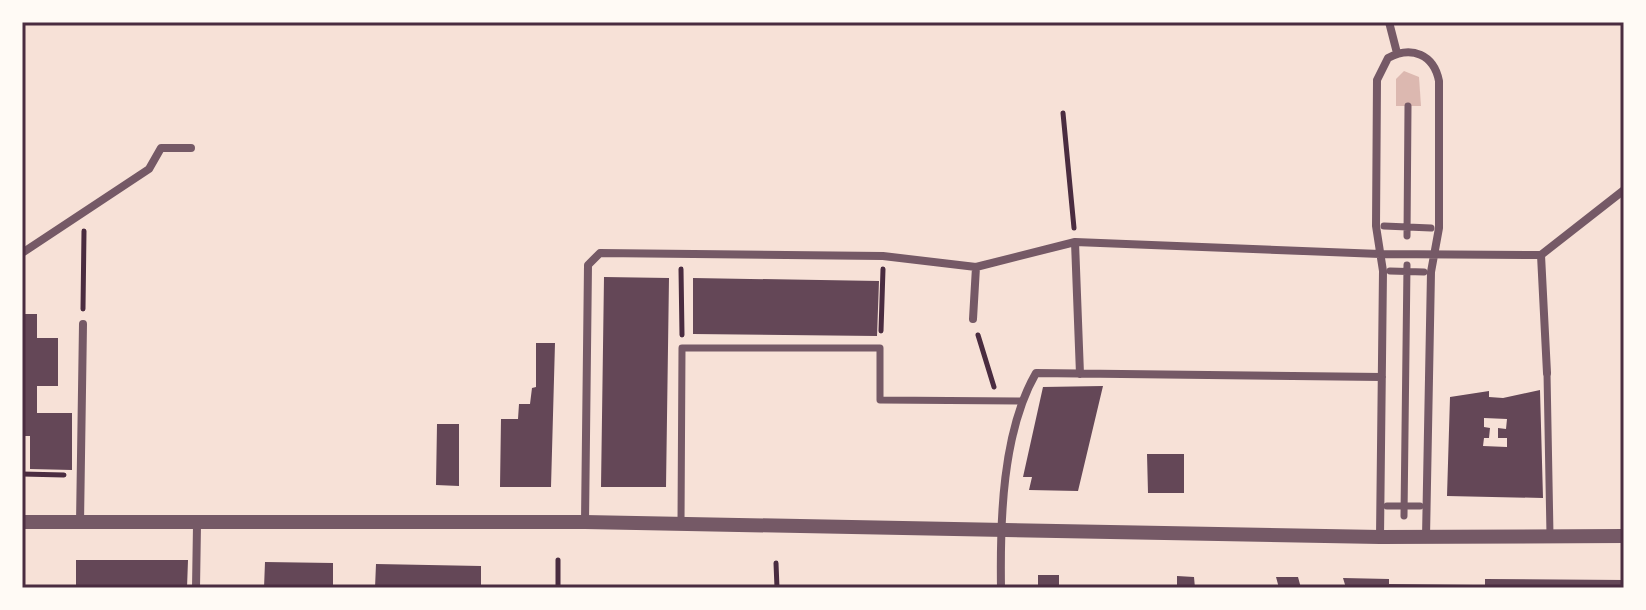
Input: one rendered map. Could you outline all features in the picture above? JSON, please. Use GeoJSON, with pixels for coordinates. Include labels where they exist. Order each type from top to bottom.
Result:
{"type":"FeatureCollection","features":[{"type":"Feature","properties":{"kind":"street"},"geometry":{"type":"LineString","coordinates":[[1389,22],[1397,53]]}},
{"type":"Feature","properties":{"kind":"street"},"geometry":{"type":"LineString","coordinates":[[1380,537],[1382,377],[1380,254],[1376,226],[1377,80],[1382,64],[1397,53],[1408,52],[1428,58],[1439,81],[1439,228],[1434,256],[1426,537]]}},
{"type":"Feature","properties":{"kind":"street"},"geometry":{"type":"LineString","coordinates":[[1407,232],[1408,106]]}},
{"type":"Feature","properties":{"kind":"street"},"geometry":{"type":"LineString","coordinates":[[22,253],[149,169],[161,148],[191,148]]}},
{"type":"Feature","properties":{"kind":"street"},"geometry":{"type":"LineString","coordinates":[[585,522],[588,265],[600,253],[883,256],[976,267],[1075,242],[1434,256],[1541,255],[1624,190]]}},
{"type":"Feature","properties":{"kind":"street"},"geometry":{"type":"LineString","coordinates":[[1384,226],[1407,232],[1431,228]]}},
{"type":"Feature","properties":{"kind":"street"},"geometry":{"type":"LineString","coordinates":[[1075,242],[1080,374]]}},
{"type":"Feature","properties":{"kind":"street"},"geometry":{"type":"LineString","coordinates":[[1541,255],[1550,535]]}},
{"type":"Feature","properties":{"kind":"street"},"geometry":{"type":"LineString","coordinates":[[973,319],[976,267]]}},
{"type":"Feature","properties":{"kind":"street"},"geometry":{"type":"LineString","coordinates":[[1404,516],[1407,268]]}},
{"type":"Feature","properties":{"kind":"street"},"geometry":{"type":"LineString","coordinates":[[1390,271],[1407,268],[1424,272]]}},
{"type":"Feature","properties":{"kind":"street"},"geometry":{"type":"LineString","coordinates":[[80,523],[83,324]]}},
{"type":"Feature","properties":{"kind":"street"},"geometry":{"type":"LineString","coordinates":[[681,524],[682,348],[880,348],[880,400],[1020,401]]}},
{"type":"Feature","properties":{"kind":"street"},"geometry":{"type":"LineString","coordinates":[[1001,588],[1000,528],[1020,401],[1036,373],[1382,377]]}},
{"type":"Feature","properties":{"kind":"street"},"geometry":{"type":"LineString","coordinates":[[1387,506],[1420,506]]}},
{"type":"Feature","properties":{"kind":"street"},"geometry":{"type":"LineString","coordinates":[[22,522],[197,525],[585,522],[1380,537],[1624,536]]}},
{"type":"Feature","properties":{"kind":"street"},"geometry":{"type":"LineString","coordinates":[[196,588],[197,525]]}},
{"type":"Feature","properties":{"kind":"path"},"geometry":{"type":"LineString","coordinates":[[1063,113],[1075,242]]}},
{"type":"Feature","properties":{"kind":"path"},"geometry":{"type":"LineString","coordinates":[[83,324],[84,214]]}},
{"type":"Feature","properties":{"kind":"path"},"geometry":{"type":"LineString","coordinates":[[681,254],[682,348]]}},
{"type":"Feature","properties":{"kind":"path"},"geometry":{"type":"LineString","coordinates":[[880,348],[883,256]]}},
{"type":"Feature","properties":{"kind":"path"},"geometry":{"type":"LineString","coordinates":[[973,319],[999,400]]}},
{"type":"Feature","properties":{"kind":"path"},"geometry":{"type":"LineString","coordinates":[[22,474],[54,474]]}},
{"type":"Feature","properties":{"kind":"path"},"geometry":{"type":"LineString","coordinates":[[558,560],[558,588]]}},
{"type":"Feature","properties":{"kind":"path"},"geometry":{"type":"LineString","coordinates":[[776,563],[777,588]]}},
{"type":"Feature","properties":{"kind":"shaded area"},"geometry":{"type":"Polygon","coordinates":[[[1404,71],[1419,77],[1421,106],[1396,106],[1396,79],[1404,71]]]}},
{"type":"Feature","properties":{"kind":"building"},"geometry":{"type":"Polygon","coordinates":[[[604,277],[669,278],[666,487],[601,487],[604,277]]]}},
{"type":"Feature","properties":{"kind":"building"},"geometry":{"type":"Polygon","coordinates":[[[693,278],[879,281],[877,336],[693,334],[693,278]]]}},
{"type":"Feature","properties":{"kind":"building"},"geometry":{"type":"Polygon","coordinates":[[[22,314],[37,314],[37,338],[58,338],[58,386],[37,386],[37,413],[72,413],[72,470],[30,469],[30,436],[22,436],[22,314]]]}},
{"type":"Feature","properties":{"kind":"building"},"geometry":{"type":"Polygon","coordinates":[[[536,343],[555,343],[551,487],[500,487],[501,419],[518,419],[519,404],[530,404],[532,388],[536,387],[536,343]]]}},
{"type":"Feature","properties":{"kind":"building"},"geometry":{"type":"Polygon","coordinates":[[[1103,386],[1078,491],[1029,490],[1032,477],[1023,477],[1043,387],[1103,386]]]}},
{"type":"Feature","properties":{"kind":"building"},"geometry":{"type":"Polygon","coordinates":[[[1540,390],[1543,498],[1447,496],[1450,397],[1489,391],[1489,397],[1503,398],[1540,390]],[[1484,418],[1484,427],[1490,428],[1489,438],[1484,438],[1483,446],[1507,447],[1507,438],[1498,438],[1498,428],[1506,429],[1507,419],[1484,418]]]}},
{"type":"Feature","properties":{"kind":"building"},"geometry":{"type":"Polygon","coordinates":[[[437,424],[459,424],[459,486],[436,485],[437,424]]]}},
{"type":"Feature","properties":{"kind":"building"},"geometry":{"type":"Polygon","coordinates":[[[1147,454],[1184,454],[1184,493],[1148,493],[1147,454]]]}},
{"type":"Feature","properties":{"kind":"building"},"geometry":{"type":"Polygon","coordinates":[[[76,560],[188,560],[187,588],[76,588],[76,560]]]}},
{"type":"Feature","properties":{"kind":"building"},"geometry":{"type":"Polygon","coordinates":[[[265,562],[333,563],[333,588],[264,588],[265,562]]]}},
{"type":"Feature","properties":{"kind":"building"},"geometry":{"type":"Polygon","coordinates":[[[376,564],[481,566],[481,588],[375,588],[376,564]]]}},
{"type":"Feature","properties":{"kind":"building"},"geometry":{"type":"Polygon","coordinates":[[[1038,575],[1059,575],[1059,588],[1038,588],[1038,575]]]}},
{"type":"Feature","properties":{"kind":"building"},"geometry":{"type":"Polygon","coordinates":[[[1177,576],[1194,577],[1195,588],[1177,588],[1177,576]]]}},
{"type":"Feature","properties":{"kind":"building"},"geometry":{"type":"Polygon","coordinates":[[[1276,577],[1298,577],[1301,588],[1279,588],[1276,577]]]}},
{"type":"Feature","properties":{"kind":"building"},"geometry":{"type":"Polygon","coordinates":[[[1343,578],[1389,579],[1389,584],[1473,585],[1473,588],[1346,588],[1343,578]]]}},
{"type":"Feature","properties":{"kind":"building"},"geometry":{"type":"Polygon","coordinates":[[[1485,579],[1624,580],[1624,588],[1485,588],[1485,579]]]}}]}
